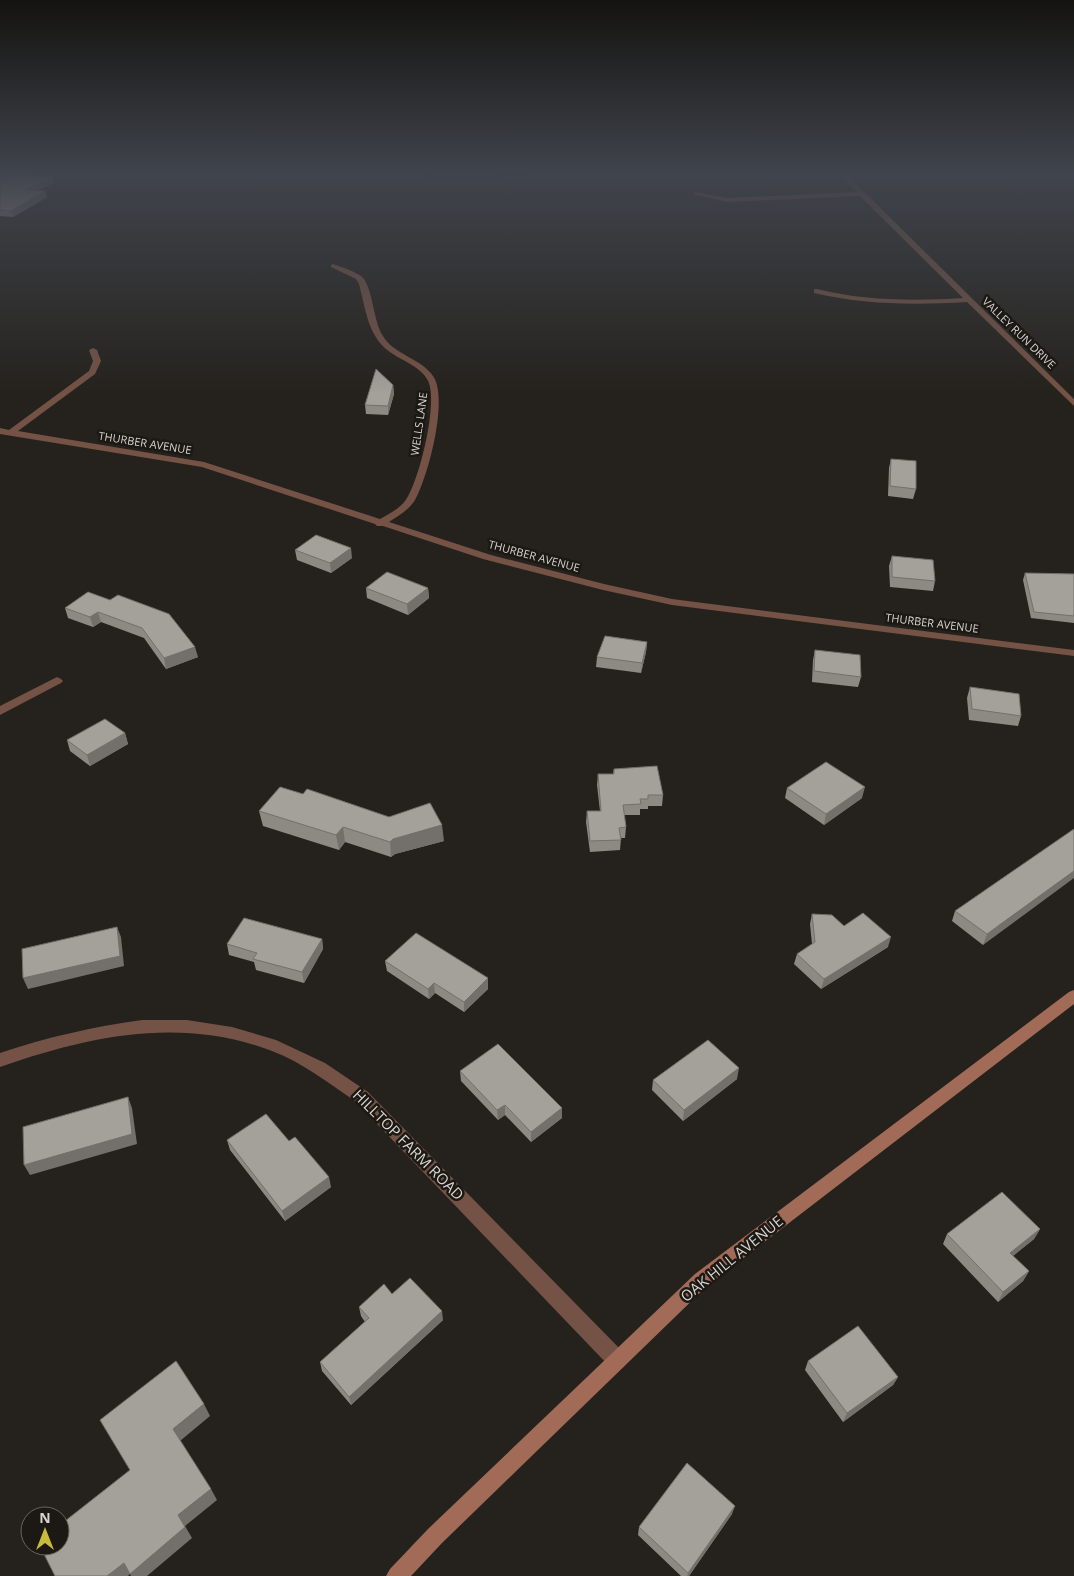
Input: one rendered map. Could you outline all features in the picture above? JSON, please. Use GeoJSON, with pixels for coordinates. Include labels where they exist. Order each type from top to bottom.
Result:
{"type":"FeatureCollection","features":[{"type":"Feature","properties":{"kind":"main road","name":"OAK HILL AVENUE"},"geometry":{"type":"LineString","coordinates":[[397,1576],[435,1536],[701,1280],[1074,996]]}},
{"type":"Feature","properties":{"kind":"street","name":"VALLEY RUN DRIVE"},"geometry":{"type":"LineString","coordinates":[[914,247],[1074,404]]}},
{"type":"Feature","properties":{"kind":"street","name":"WELLS LANE"},"geometry":{"type":"LineString","coordinates":[[332,266],[359,278],[363,284],[374,328],[382,342],[427,373],[434,383],[436,397],[422,474],[415,493],[409,504],[380,524]]}},
{"type":"Feature","properties":{"kind":"street"},"geometry":{"type":"LineString","coordinates":[[817,291],[864,301],[969,300]]}},
{"type":"Feature","properties":{"kind":"street"},"geometry":{"type":"LineString","coordinates":[[5,432],[92,372],[97,362],[94,350]]}},
{"type":"Feature","properties":{"kind":"street","name":"THURBER AVENUE"},"geometry":{"type":"LineString","coordinates":[[5,432],[204,465],[275,486],[380,524],[487,557],[603,587],[672,602],[1074,653]]}},
{"type":"Feature","properties":{"kind":"street"},"geometry":{"type":"LineString","coordinates":[[0,711],[58,681]]}},
{"type":"Feature","properties":{"kind":"street","name":"HILLTOP FARM ROAD"},"geometry":{"type":"LineString","coordinates":[[0,1060],[33,1048],[102,1031],[170,1026],[235,1033],[265,1041],[294,1053],[326,1070],[362,1097],[617,1360]]}},
{"type":"Feature","properties":{"kind":"building"},"geometry":{"type":"Polygon","coordinates":[[[376,369],[393,385],[388,406],[365,405],[376,369]]]}},
{"type":"Feature","properties":{"kind":"building"},"geometry":{"type":"Polygon","coordinates":[[[891,459],[916,461],[916,489],[890,486],[891,459]]]}},
{"type":"Feature","properties":{"kind":"building"},"geometry":{"type":"Polygon","coordinates":[[[316,535],[351,548],[330,563],[295,550],[316,535]]]}},
{"type":"Feature","properties":{"kind":"building"},"geometry":{"type":"Polygon","coordinates":[[[892,556],[933,560],[935,581],[892,577],[892,556]]]}},
{"type":"Feature","properties":{"kind":"building"},"geometry":{"type":"Polygon","coordinates":[[[387,572],[428,588],[407,604],[366,588],[387,572]]]}},
{"type":"Feature","properties":{"kind":"building"},"geometry":{"type":"Polygon","coordinates":[[[1025,573],[1074,574],[1074,616],[1034,612],[1025,573]]]}},
{"type":"Feature","properties":{"kind":"building"},"geometry":{"type":"Polygon","coordinates":[[[88,592],[110,600],[118,595],[169,614],[195,647],[164,658],[142,628],[98,612],[90,617],[65,608],[88,592]]]}},
{"type":"Feature","properties":{"kind":"building"},"geometry":{"type":"Polygon","coordinates":[[[605,636],[647,642],[642,663],[597,657],[605,636]]]}},
{"type":"Feature","properties":{"kind":"building"},"geometry":{"type":"Polygon","coordinates":[[[815,650],[860,655],[861,677],[814,671],[815,650]]]}},
{"type":"Feature","properties":{"kind":"building"},"geometry":{"type":"Polygon","coordinates":[[[970,687],[1019,694],[1021,716],[972,709],[970,687]]]}},
{"type":"Feature","properties":{"kind":"building"},"geometry":{"type":"Polygon","coordinates":[[[105,719],[125,733],[87,755],[67,740],[105,719]]]}},
{"type":"Feature","properties":{"kind":"building"},"geometry":{"type":"Polygon","coordinates":[[[826,762],[865,787],[826,814],[787,788],[826,762]]]}},
{"type":"Feature","properties":{"kind":"building"},"geometry":{"type":"Polygon","coordinates":[[[657,766],[663,795],[648,795],[648,799],[640,799],[641,804],[623,805],[626,827],[619,828],[621,840],[590,841],[587,811],[601,811],[598,774],[614,774],[614,769],[657,766]]]}},
{"type":"Feature","properties":{"kind":"building"},"geometry":{"type":"Polygon","coordinates":[[[280,787],[303,794],[307,789],[389,817],[430,803],[442,825],[393,839],[390,842],[343,827],[336,835],[259,811],[280,787]]]}},
{"type":"Feature","properties":{"kind":"building"},"geometry":{"type":"Polygon","coordinates":[[[1074,829],[1074,871],[987,934],[955,911],[1074,829]]]}},
{"type":"Feature","properties":{"kind":"building"},"geometry":{"type":"Polygon","coordinates":[[[863,913],[891,937],[824,979],[797,954],[815,942],[812,914],[832,915],[844,926],[863,913]]]}},
{"type":"Feature","properties":{"kind":"building"},"geometry":{"type":"Polygon","coordinates":[[[244,918],[322,939],[302,972],[253,959],[257,953],[227,944],[244,918]]]}},
{"type":"Feature","properties":{"kind":"building"},"geometry":{"type":"Polygon","coordinates":[[[117,927],[120,956],[23,978],[22,949],[117,927]]]}},
{"type":"Feature","properties":{"kind":"building"},"geometry":{"type":"Polygon","coordinates":[[[416,933],[488,978],[464,1002],[434,983],[428,989],[385,961],[416,933]]]}},
{"type":"Feature","properties":{"kind":"building"},"geometry":{"type":"Polygon","coordinates":[[[708,1040],[739,1068],[684,1110],[653,1080],[708,1040]]]}},
{"type":"Feature","properties":{"kind":"building"},"geometry":{"type":"Polygon","coordinates":[[[498,1044],[562,1108],[531,1132],[505,1105],[497,1110],[460,1071],[498,1044]]]}},
{"type":"Feature","properties":{"kind":"building"},"geometry":{"type":"Polygon","coordinates":[[[128,1097],[132,1134],[24,1165],[23,1127],[128,1097]]]}},
{"type":"Feature","properties":{"kind":"building"},"geometry":{"type":"Polygon","coordinates":[[[266,1114],[289,1141],[295,1137],[329,1177],[282,1211],[227,1140],[266,1114]]]}},
{"type":"Feature","properties":{"kind":"building"},"geometry":{"type":"Polygon","coordinates":[[[1002,1192],[1040,1229],[1010,1253],[1029,1271],[1003,1292],[947,1234],[1002,1192]]]}},
{"type":"Feature","properties":{"kind":"building"},"geometry":{"type":"Polygon","coordinates":[[[410,1278],[442,1311],[349,1397],[320,1362],[369,1318],[359,1307],[384,1284],[392,1294],[410,1278]]]}},
{"type":"Feature","properties":{"kind":"building"},"geometry":{"type":"Polygon","coordinates":[[[858,1326],[898,1377],[847,1413],[808,1361],[858,1326]]]}},
{"type":"Feature","properties":{"kind":"building"},"geometry":{"type":"Polygon","coordinates":[[[176,1361],[204,1404],[173,1429],[211,1489],[178,1515],[185,1527],[130,1574],[124,1563],[107,1576],[55,1576],[45,1556],[70,1556],[70,1517],[130,1470],[100,1420],[176,1361]]]}},
{"type":"Feature","properties":{"kind":"building"},"geometry":{"type":"Polygon","coordinates":[[[687,1463],[735,1506],[688,1573],[639,1527],[687,1463]]]}}]}
